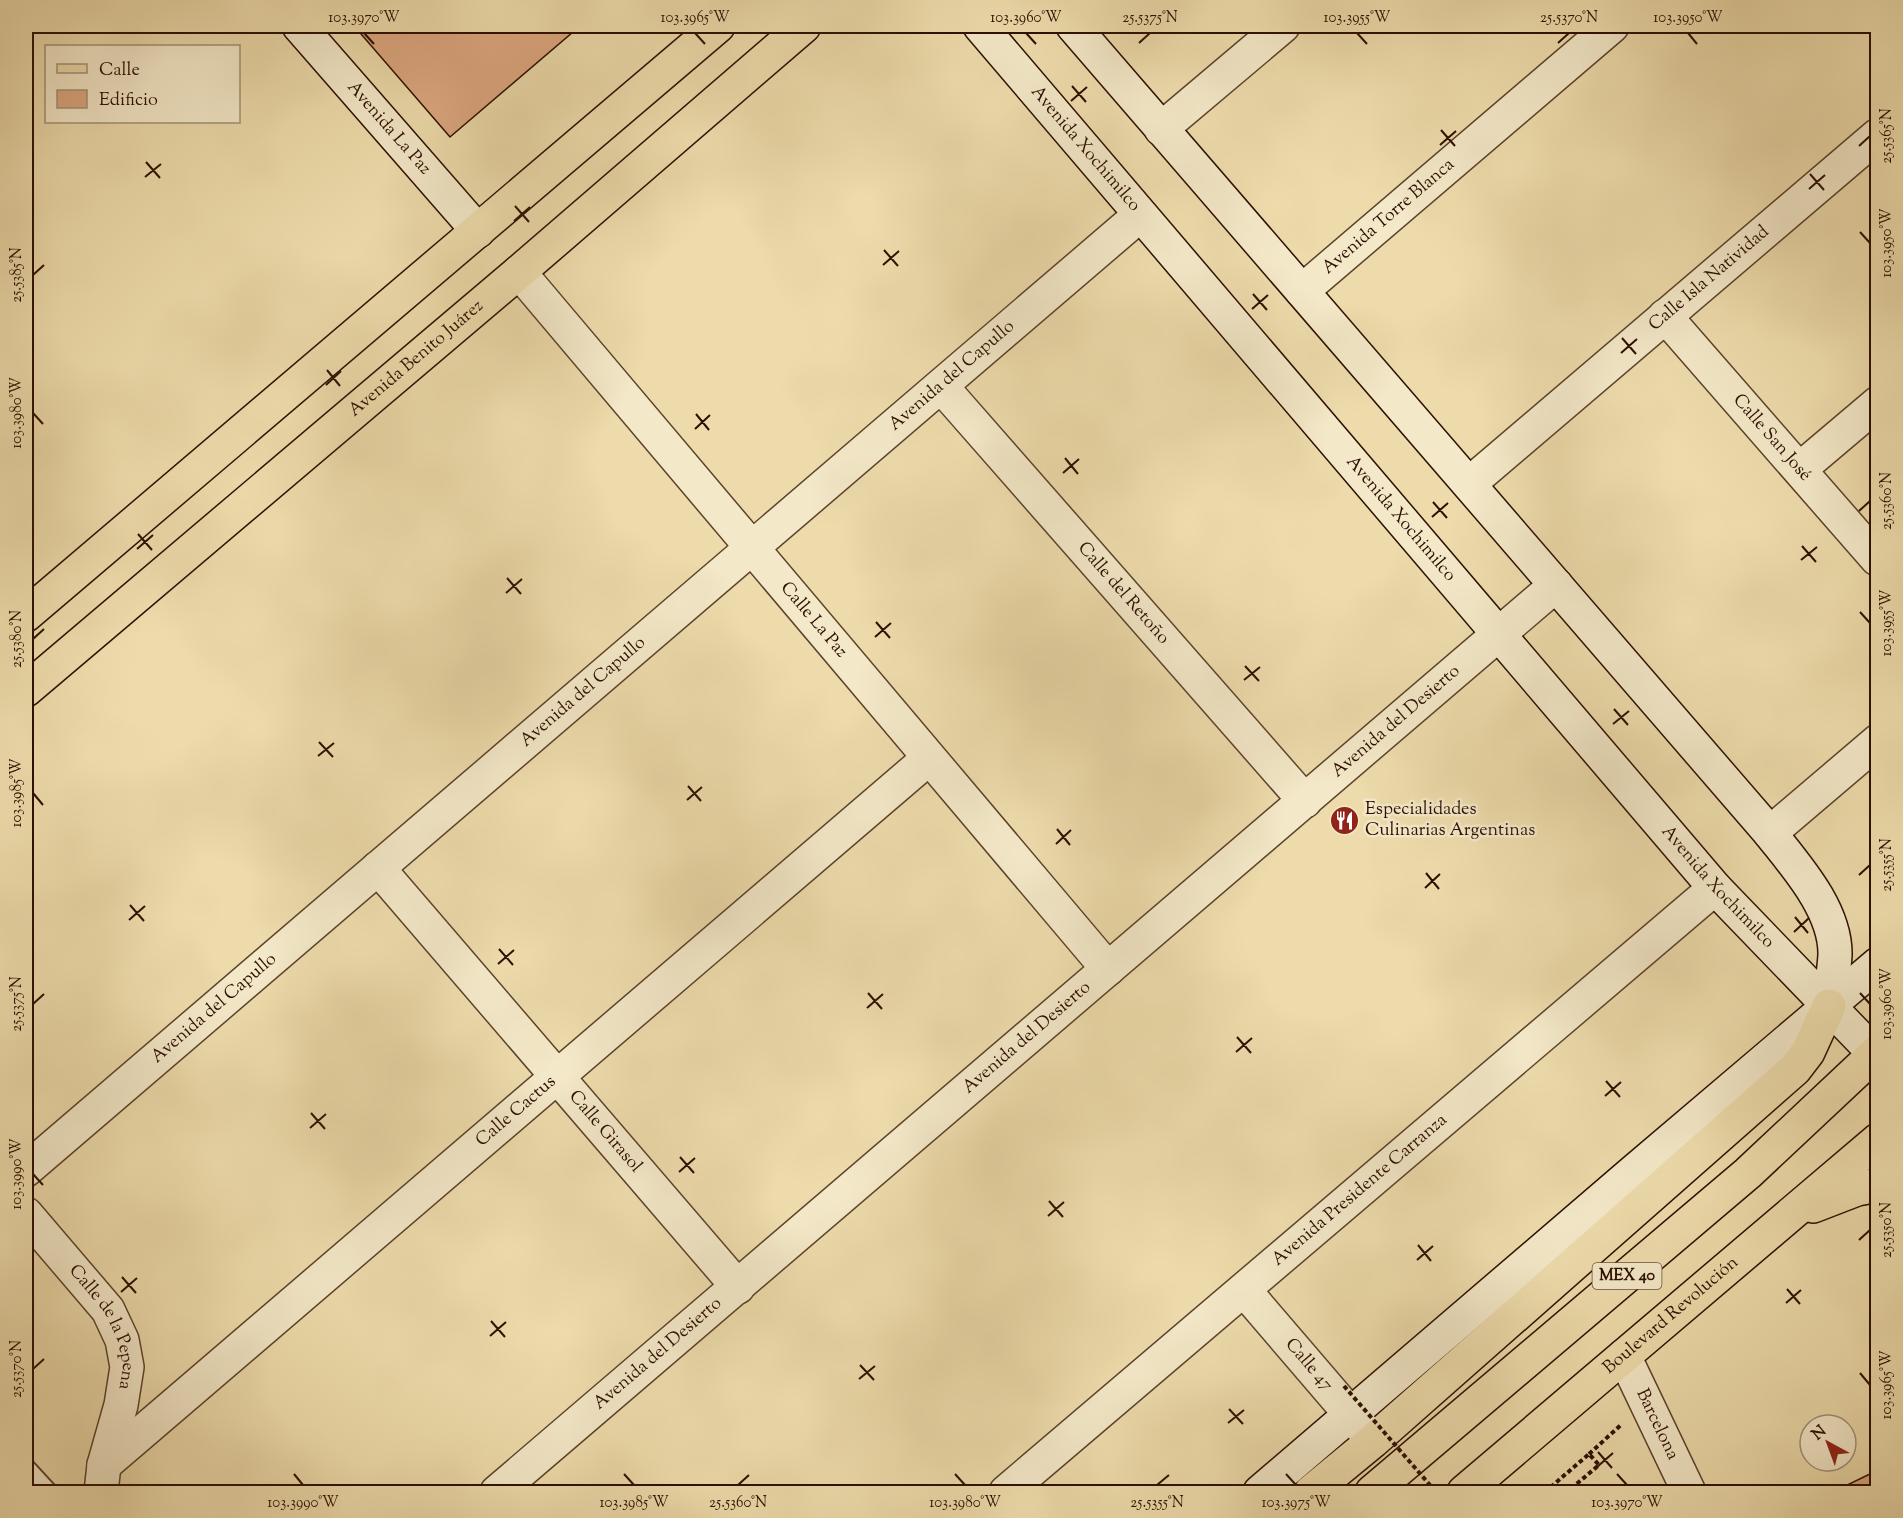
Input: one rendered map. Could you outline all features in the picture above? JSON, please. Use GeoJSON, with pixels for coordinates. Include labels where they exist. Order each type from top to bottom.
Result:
{"type":"FeatureCollection","features":[{"type":"Feature","properties":{"kind":"main road"},"geometry":{"type":"LineString","coordinates":[[26,615],[718,26]]}},
{"type":"Feature","properties":{"kind":"main road","name":"Avenida Benito Juárez"},"geometry":{"type":"LineString","coordinates":[[26,690],[519,272],[804,26]]}},
{"type":"Feature","properties":{"kind":"main road"},"geometry":{"type":"LineString","coordinates":[[1311,1492],[1373,1441],[1795,1069],[1808,1052],[1829,1006]]}},
{"type":"Feature","properties":{"kind":"main road","name":"MEX 40"},"geometry":{"type":"LineString","coordinates":[[1372,1492],[1748,1173],[1877,1054]]}},
{"type":"Feature","properties":{"kind":"main road","name":"Boulevard Revolución"},"geometry":{"type":"LineString","coordinates":[[1464,1492],[1878,1140]]}},
{"type":"Feature","properties":{"kind":"main road"},"geometry":{"type":"LineString","coordinates":[[1791,1214],[1857,1189],[1878,1185]]}},
{"type":"Feature","properties":{"kind":"street","name":"Avenida La Paz"},"geometry":{"type":"LineString","coordinates":[[299,26],[478,231]]}},
{"type":"Feature","properties":{"kind":"street","name":"Avenida Xochimilco"},"geometry":{"type":"LineString","coordinates":[[980,26],[1715,888],[1877,1054]]}},
{"type":"Feature","properties":{"kind":"street"},"geometry":{"type":"LineString","coordinates":[[1073,26],[1770,833],[1810,885],[1831,925],[1835,953],[1829,1006]]}},
{"type":"Feature","properties":{"kind":"street"},"geometry":{"type":"LineString","coordinates":[[1161,129],[1283,26]]}},
{"type":"Feature","properties":{"kind":"street","name":"Avenida Torre Blanca"},"geometry":{"type":"LineString","coordinates":[[1302,291],[1612,26]]}},
{"type":"Feature","properties":{"kind":"street","name":"Calle Isla Natividad"},"geometry":{"type":"LineString","coordinates":[[1469,484],[1873,139]]}},
{"type":"Feature","properties":{"kind":"street","name":"Avenida del Capullo"},"geometry":{"type":"LineString","coordinates":[[26,1170],[1140,215]]}},
{"type":"Feature","properties":{"kind":"street","name":"Calle La Paz"},"geometry":{"type":"LineString","coordinates":[[519,272],[1108,969]]}},
{"type":"Feature","properties":{"kind":"street","name":"Calle San José"},"geometry":{"type":"LineString","coordinates":[[1665,316],[1877,559]]}},
{"type":"Feature","properties":{"kind":"street","name":"Calle del Retoño"},"geometry":{"type":"LineString","coordinates":[[941,386],[1305,801]]}},
{"type":"Feature","properties":{"kind":"street"},"geometry":{"type":"LineString","coordinates":[[1800,469],[1878,404]]}},
{"type":"Feature","properties":{"kind":"street","name":"Avenida del Desierto"},"geometry":{"type":"LineString","coordinates":[[497,1492],[1556,585]]}},
{"type":"Feature","properties":{"kind":"street"},"geometry":{"type":"LineString","coordinates":[[1770,833],[1878,741]]}},
{"type":"Feature","properties":{"kind":"street","name":"Calle Cactus"},"geometry":{"type":"LineString","coordinates":[[102,1479],[557,1076],[929,758]]}},
{"type":"Feature","properties":{"kind":"street","name":"Calle Girasol"},"geometry":{"type":"LineString","coordinates":[[378,868],[738,1287]]}},
{"type":"Feature","properties":{"kind":"street","name":"Avenida Presidente Carranza"},"geometry":{"type":"LineString","coordinates":[[1006,1492],[1715,888]]}},
{"type":"Feature","properties":{"kind":"street"},"geometry":{"type":"LineString","coordinates":[[1260,1492],[1347,1400],[1632,1173],[1878,964]]}},
{"type":"Feature","properties":{"kind":"street","name":"Calle de la Pepena"},"geometry":{"type":"LineString","coordinates":[[26,1214],[108,1310],[122,1340],[127,1367],[123,1395],[102,1479]]}},
{"type":"Feature","properties":{"kind":"street","name":"Calle 47"},"geometry":{"type":"LineString","coordinates":[[1244,1290],[1347,1400],[1373,1441]]}},
{"type":"Feature","properties":{"kind":"street","name":"Barcelona"},"geometry":{"type":"LineString","coordinates":[[1624,1356],[1689,1492]]}},
{"type":"Feature","properties":{"kind":"lane"},"geometry":{"type":"LineString","coordinates":[[26,1467],[49,1492]]}},
{"type":"Feature","properties":{"kind":"path"},"geometry":{"type":"LineString","coordinates":[[1347,1400],[1436,1492]]}},
{"type":"Feature","properties":{"kind":"path"},"geometry":{"type":"LineString","coordinates":[[1545,1492],[1589,1454],[1599,1465],[1567,1492]]}},
{"type":"Feature","properties":{"kind":"building"},"geometry":{"type":"Polygon","coordinates":[[[580,26],[450,137],[355,27],[580,26]]]}},
{"type":"Feature","properties":{"kind":"building"},"geometry":{"type":"Polygon","coordinates":[[[1878,1470],[1878,1492],[1841,1492],[1839,1489],[1878,1470]]]}},
{"type":"Feature","properties":{"kind":"place","name":"Especialidades Culinarias Argentinas"},"geometry":{"type":"Point","coordinates":[1344,820]}}]}
